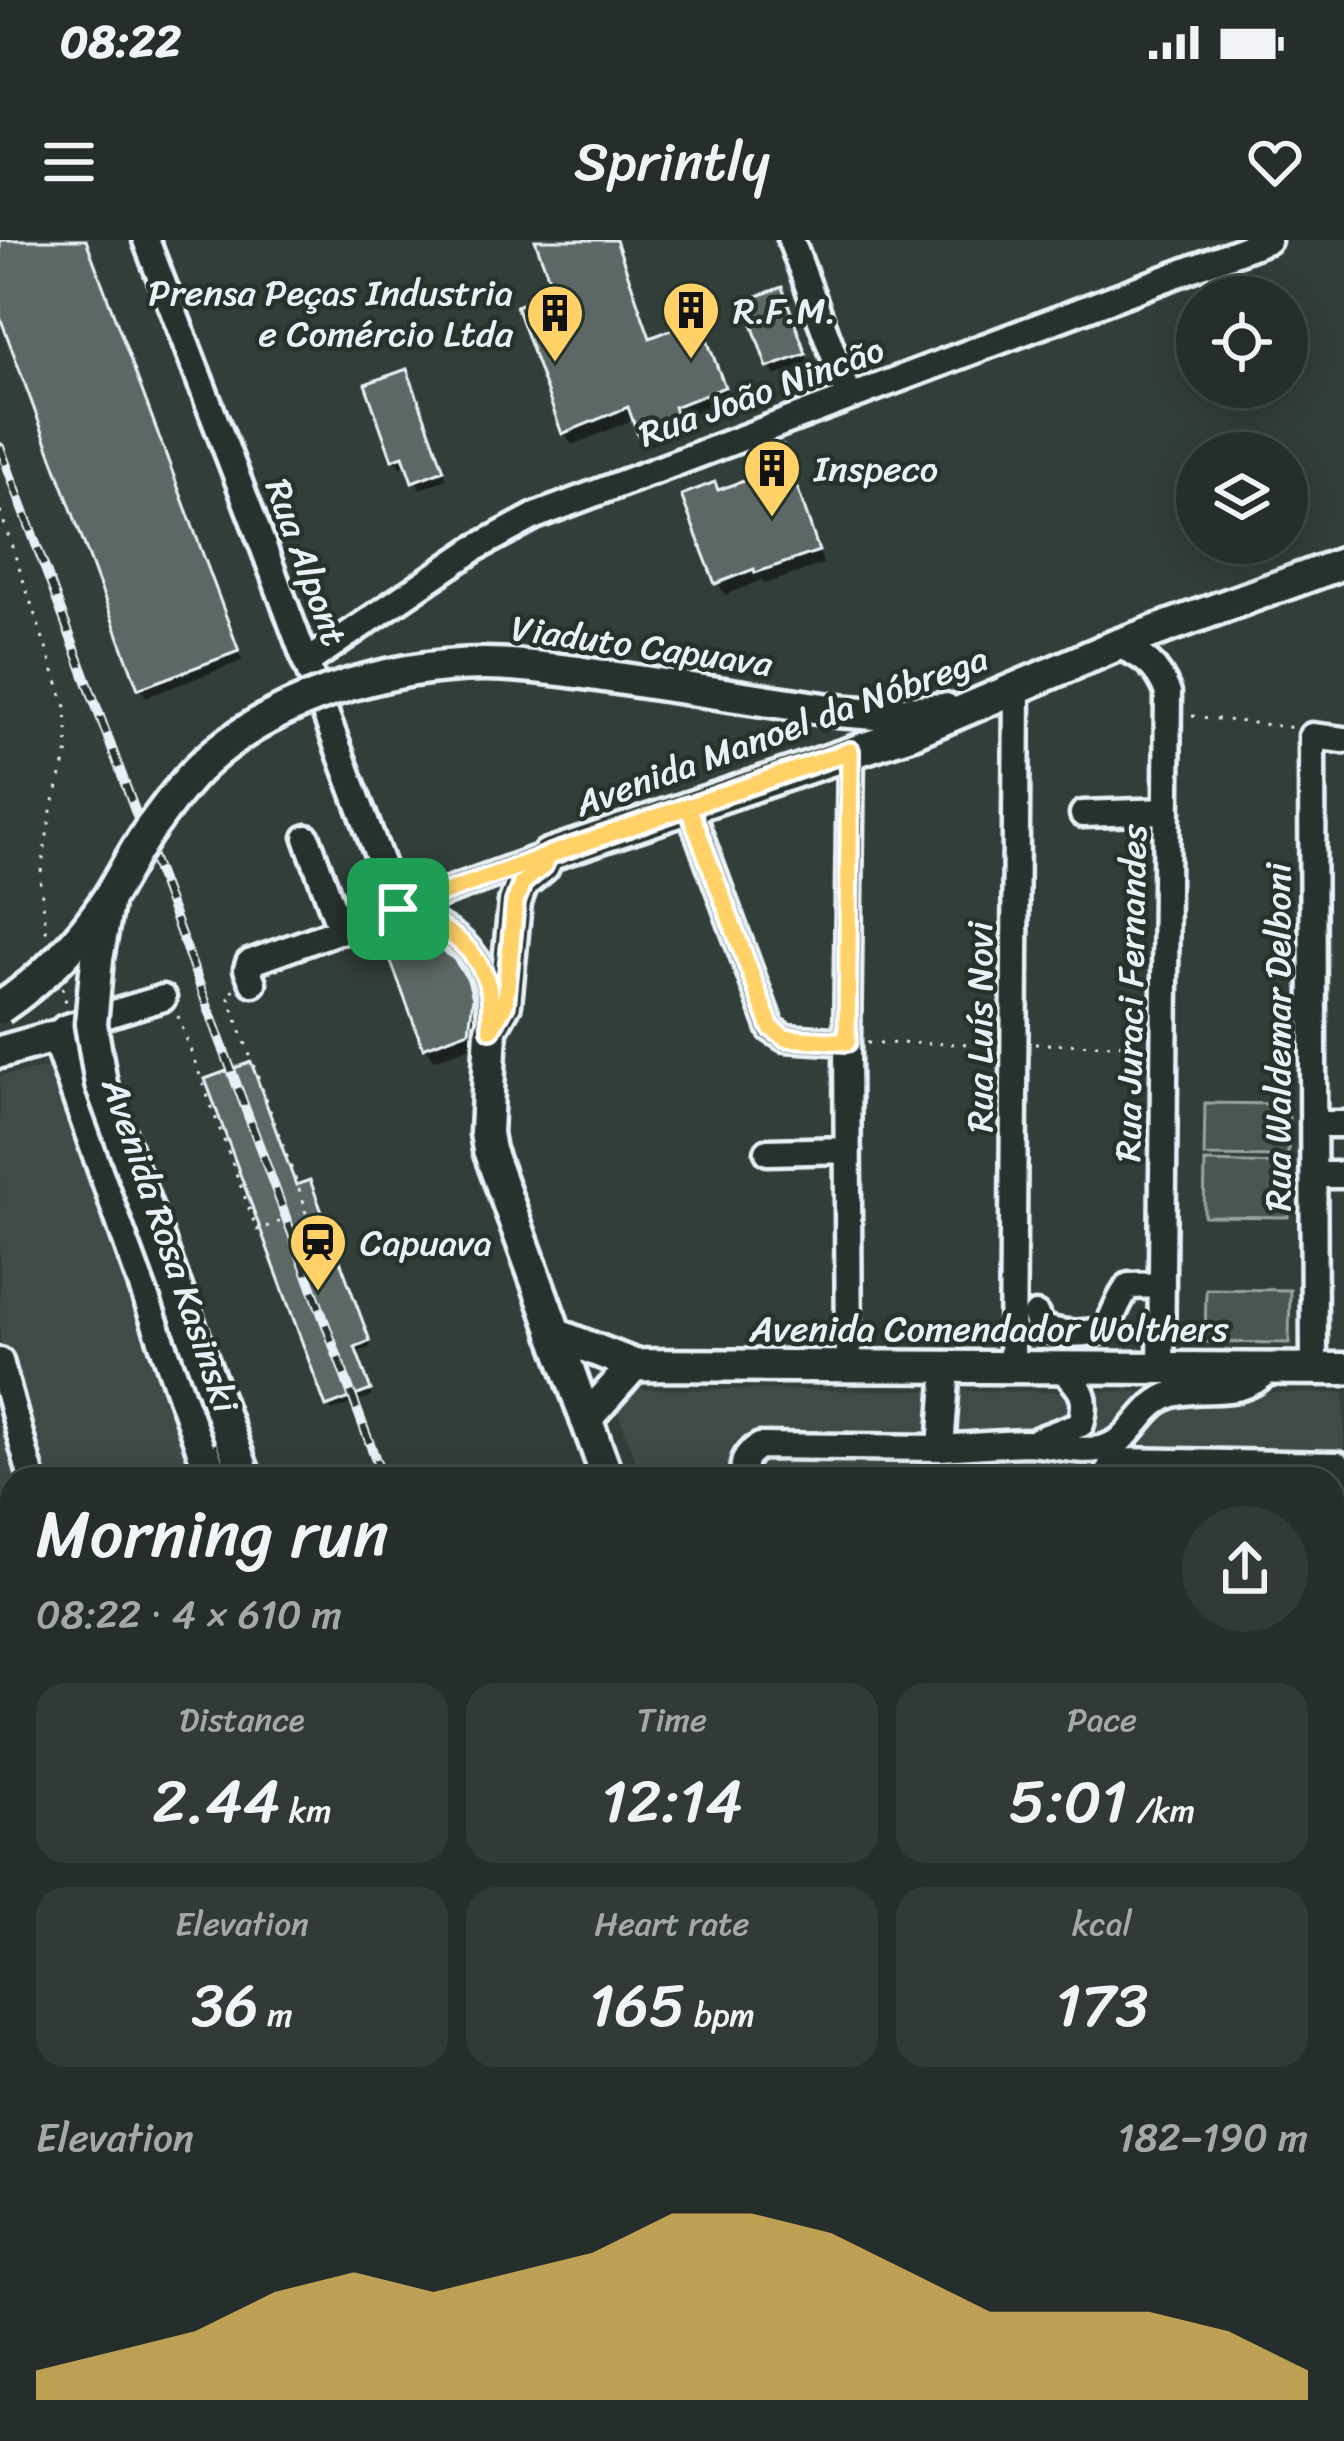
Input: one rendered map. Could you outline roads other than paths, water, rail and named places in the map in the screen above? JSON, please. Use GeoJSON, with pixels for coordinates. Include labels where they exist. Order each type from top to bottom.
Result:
{"type":"FeatureCollection","features":[{"type":"Feature","properties":{"kind":"main road","name":"Avenida Manoel da Nóbrega"},"geometry":{"type":"LineString","coordinates":[[548,855],[913,732],[1117,645],[1344,563]]}},
{"type":"Feature","properties":{"kind":"main road","name":"Viaduto Capuava"},"geometry":{"type":"LineString","coordinates":[[0,1008],[44,974],[108,898],[150,828],[199,768],[274,715],[321,694],[417,669],[523,664],[837,711],[876,714],[969,706]]}},
{"type":"Feature","properties":{"kind":"main road"},"geometry":{"type":"LineString","coordinates":[[548,855],[543,866],[522,883],[515,902],[505,1004],[491,1029],[485,1105],[489,1150],[604,1467]]}},
{"type":"Feature","properties":{"kind":"main road","name":"Viaduto Capuava"},"geometry":{"type":"LineString","coordinates":[[108,898],[91,1024],[101,1084],[242,1467]]}},
{"type":"Feature","properties":{"kind":"main road"},"geometry":{"type":"LineString","coordinates":[[0,1052],[65,1030]]}},
{"type":"Feature","properties":{"kind":"main road","name":"Avenida Rosa Kasinski"},"geometry":{"type":"LineString","coordinates":[[65,1030],[209,1467]]}},
{"type":"Feature","properties":{"kind":"main road","name":"Avenida Comendador Wolthers"},"geometry":{"type":"LineString","coordinates":[[555,1334],[634,1365],[1329,1369]]}},
{"type":"Feature","properties":{"kind":"main road"},"geometry":{"type":"LineString","coordinates":[[586,1420],[634,1365]]}},
{"type":"Feature","properties":{"kind":"street","name":"Rua Alpont"},"geometry":{"type":"LineString","coordinates":[[146,240],[398,909]]}},
{"type":"Feature","properties":{"kind":"street"},"geometry":{"type":"LineString","coordinates":[[791,240],[849,396]]}},
{"type":"Feature","properties":{"kind":"street","name":"Rua João Nincão"},"geometry":{"type":"LineString","coordinates":[[306,663],[504,531],[620,481],[1268,240]]}},
{"type":"Feature","properties":{"kind":"street","name":"Rua Juraci Fernandes"},"geometry":{"type":"LineString","coordinates":[[1117,645],[1154,666],[1168,693],[1161,1368]]}},
{"type":"Feature","properties":{"kind":"street","name":"Rua Luís Novi"},"geometry":{"type":"LineString","coordinates":[[1012,1367],[1016,687]]}},
{"type":"Feature","properties":{"kind":"street","name":"Rua Waldemar Delboni"},"geometry":{"type":"LineString","coordinates":[[1329,1369],[1314,1175],[1312,736],[1344,740]]}},
{"type":"Feature","properties":{"kind":"street"},"geometry":{"type":"LineString","coordinates":[[849,1366],[850,751]]}},
{"type":"Feature","properties":{"kind":"street"},"geometry":{"type":"LineString","coordinates":[[688,806],[771,1028],[785,1038],[847,1042]]}},
{"type":"Feature","properties":{"kind":"street"},"geometry":{"type":"LineString","coordinates":[[1083,814],[1168,811]]}},
{"type":"Feature","properties":{"kind":"street"},"geometry":{"type":"LineString","coordinates":[[307,838],[340,931]]}},
{"type":"Feature","properties":{"kind":"street","name":"Avenida Manoel da Nóbrega"},"geometry":{"type":"LineString","coordinates":[[250,976],[249,963],[548,855]]}},
{"type":"Feature","properties":{"kind":"street"},"geometry":{"type":"LineString","coordinates":[[398,909],[443,928],[478,962],[489,990],[491,1029]]}},
{"type":"Feature","properties":{"kind":"street"},"geometry":{"type":"LineString","coordinates":[[65,1030],[170,1004]]}},
{"type":"Feature","properties":{"kind":"street"},"geometry":{"type":"LineString","coordinates":[[1314,1124],[1344,1124]]}},
{"type":"Feature","properties":{"kind":"street"},"geometry":{"type":"LineString","coordinates":[[768,1152],[848,1150]]}},
{"type":"Feature","properties":{"kind":"street"},"geometry":{"type":"LineString","coordinates":[[1314,1175],[1344,1174]]}},
{"type":"Feature","properties":{"kind":"street"},"geometry":{"type":"LineString","coordinates":[[1036,1315],[1039,1326],[1049,1330],[1084,1334],[1105,1330],[1129,1286],[1162,1285]]}},
{"type":"Feature","properties":{"kind":"street"},"geometry":{"type":"LineString","coordinates":[[0,1361],[29,1467]]}},
{"type":"Feature","properties":{"kind":"street"},"geometry":{"type":"LineString","coordinates":[[940,1448],[947,1367]]}},
{"type":"Feature","properties":{"kind":"street"},"geometry":{"type":"LineString","coordinates":[[1030,1443],[1081,1424],[1086,1405],[1081,1389],[1061,1367]]}},
{"type":"Feature","properties":{"kind":"street"},"geometry":{"type":"LineString","coordinates":[[743,1467],[749,1451],[760,1446],[940,1448],[1030,1443],[1099,1450],[1125,1437],[1145,1409],[1173,1394],[1234,1390],[1270,1369]]}},
{"type":"Feature","properties":{"kind":"street"},"geometry":{"type":"LineString","coordinates":[[1110,1467],[1118,1462],[1160,1467]]}},
{"type":"Feature","properties":{"kind":"street"},"geometry":{"type":"LineString","coordinates":[[1277,1467],[1339,1467]]}},
{"type":"Feature","properties":{"kind":"railway"},"geometry":{"type":"LineString","coordinates":[[0,447],[379,1467]]}},
{"type":"Feature","properties":{"kind":"place","name":"R.F.M."},"geometry":{"type":"Point","coordinates":[691,361]}},
{"type":"Feature","properties":{"kind":"place","name":"Prensa Peças Industria e Comércio Ltda"},"geometry":{"type":"Point","coordinates":[555,364]}},
{"type":"Feature","properties":{"kind":"place","name":"Inspeco"},"geometry":{"type":"Point","coordinates":[772,519]}},
{"type":"Feature","properties":{"kind":"place","name":"Capuava"},"geometry":{"type":"Point","coordinates":[318,1293]}}]}
